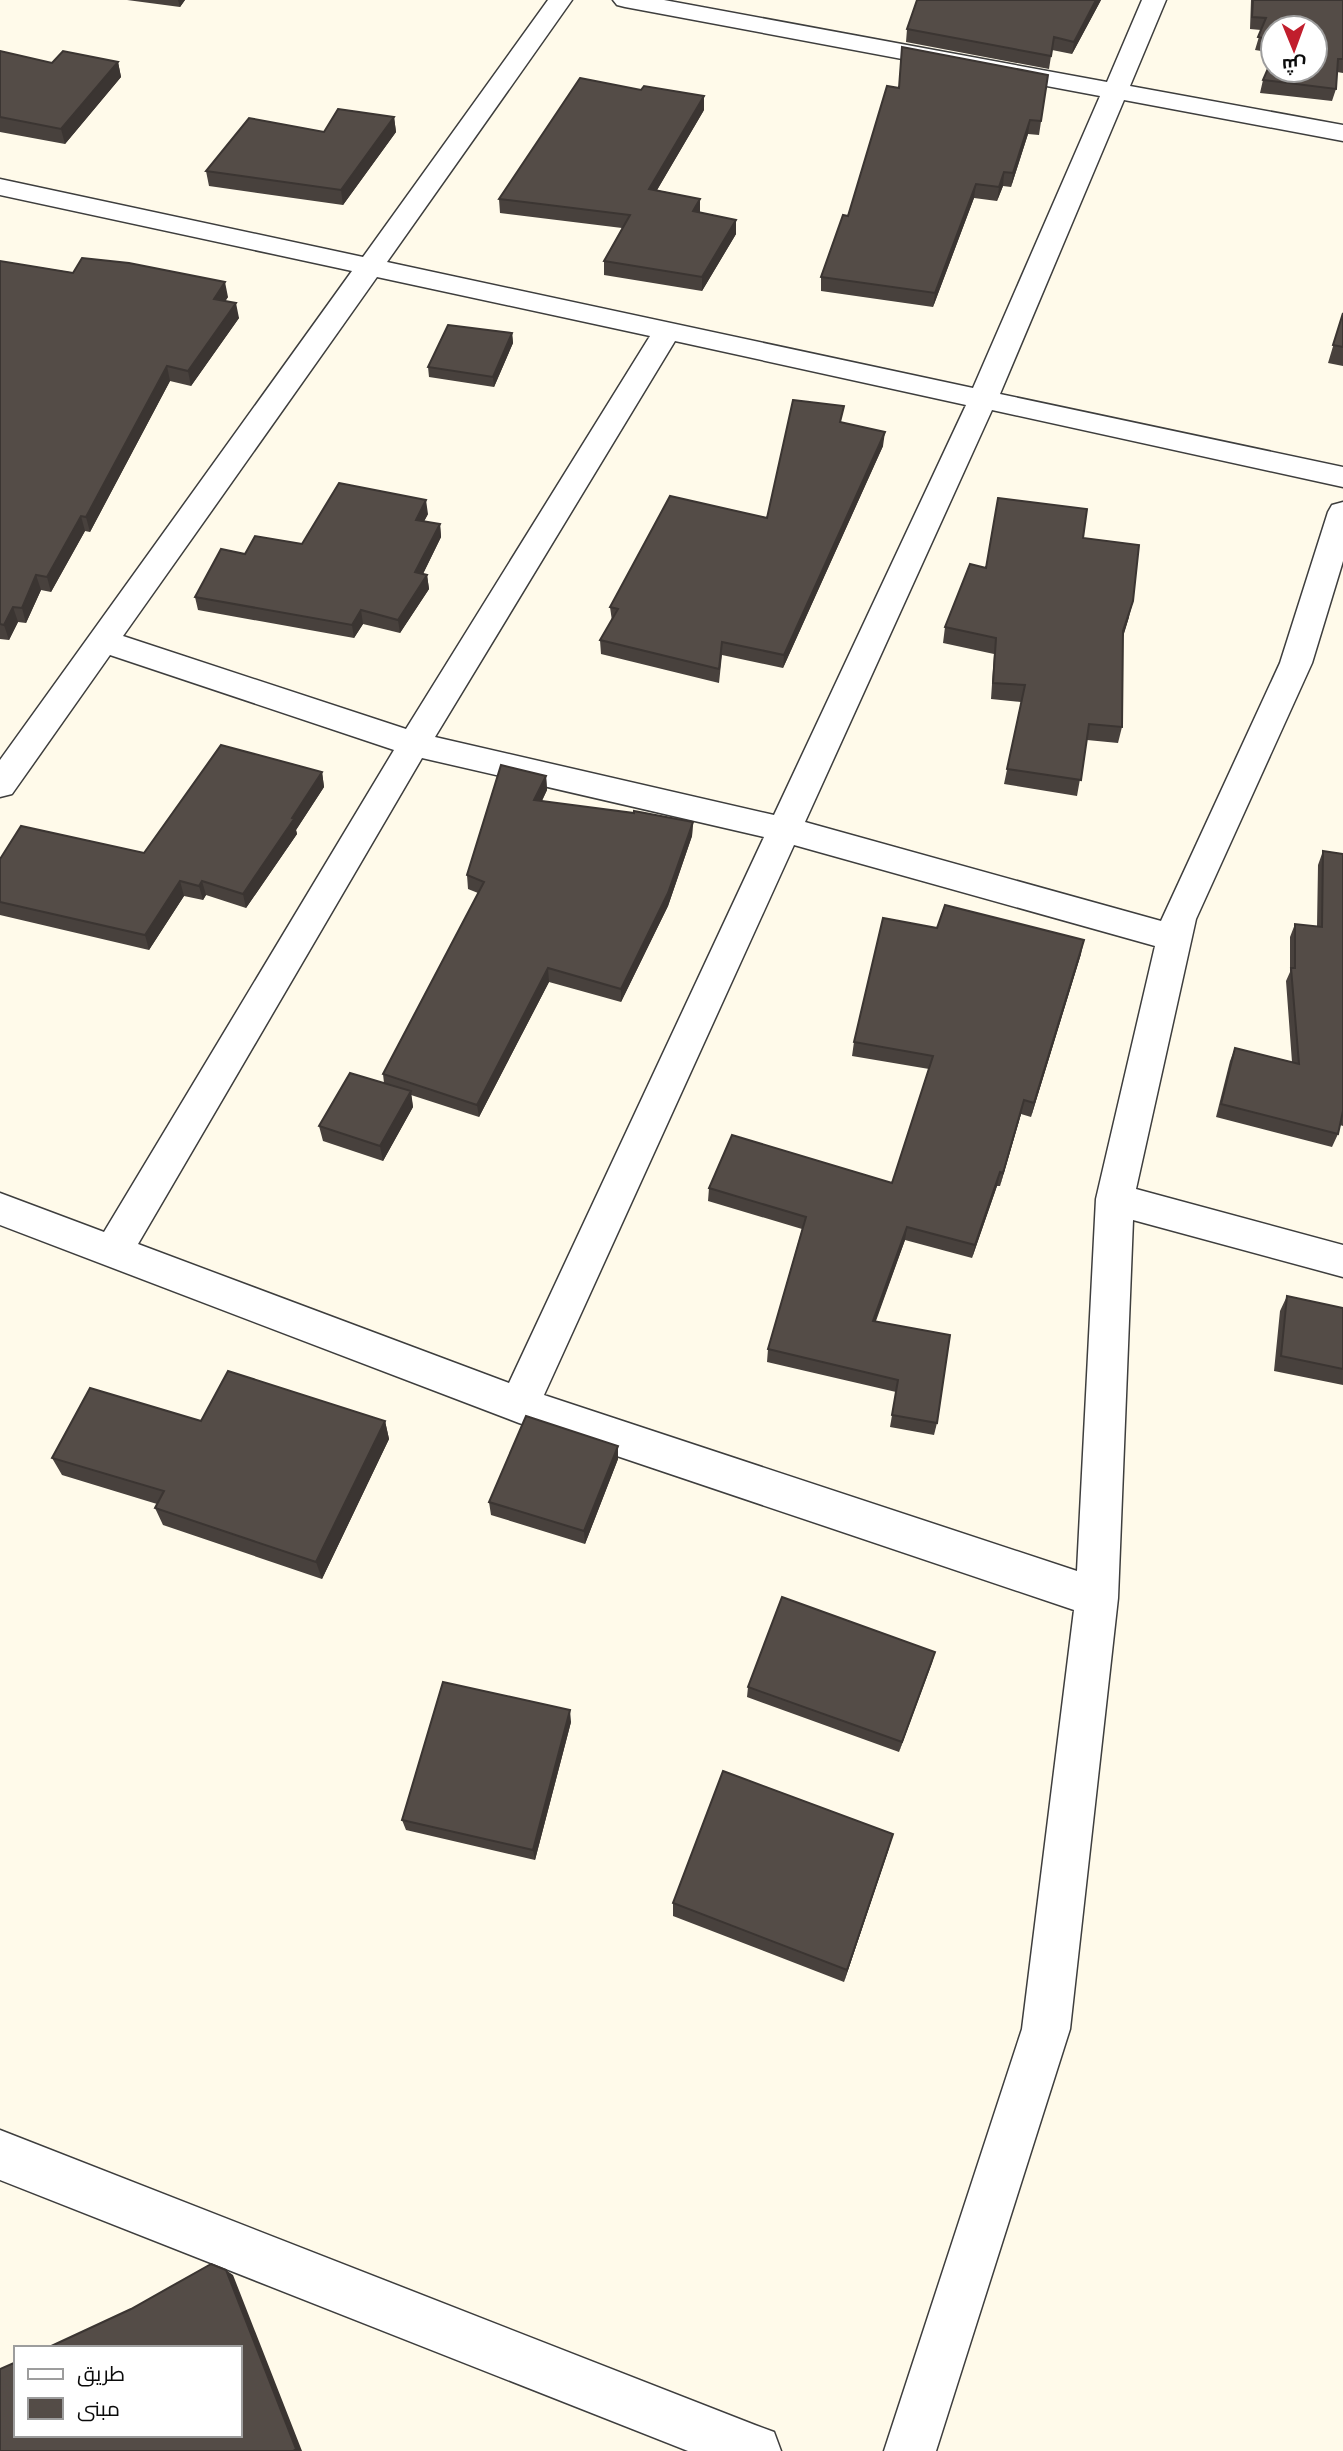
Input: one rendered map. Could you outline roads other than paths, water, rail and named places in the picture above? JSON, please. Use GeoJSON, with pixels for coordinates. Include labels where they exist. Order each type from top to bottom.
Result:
{"type":"FeatureCollection","features":[{"type":"Feature","properties":{"kind":"street"},"geometry":{"type":"LineString","coordinates":[[0,785],[560,0]]}},
{"type":"Feature","properties":{"kind":"street"},"geometry":{"type":"LineString","coordinates":[[625,0],[1343,133]]}},
{"type":"Feature","properties":{"kind":"street"},"geometry":{"type":"LineString","coordinates":[[519,1405],[983,399],[1154,0]]}},
{"type":"Feature","properties":{"kind":"street"},"geometry":{"type":"LineString","coordinates":[[0,187],[1343,477]]}},
{"type":"Feature","properties":{"kind":"street"},"geometry":{"type":"LineString","coordinates":[[113,1251],[414,744],[667,331]]}},
{"type":"Feature","properties":{"kind":"street"},"geometry":{"type":"LineString","coordinates":[[909,2451],[1046,2029],[1097,1598],[1115,1199],[1179,919],[1296,663],[1343,512]]}},
{"type":"Feature","properties":{"kind":"street"},"geometry":{"type":"LineString","coordinates":[[102,640],[414,744],[783,829],[1175,938]]}},
{"type":"Feature","properties":{"kind":"street"},"geometry":{"type":"LineString","coordinates":[[1115,1199],[1343,1261]]}},
{"type":"Feature","properties":{"kind":"street"},"geometry":{"type":"LineString","coordinates":[[0,1209],[519,1405],[1097,1598]]}},
{"type":"Feature","properties":{"kind":"street"},"geometry":{"type":"LineString","coordinates":[[0,2155],[755,2451]]}}]}
